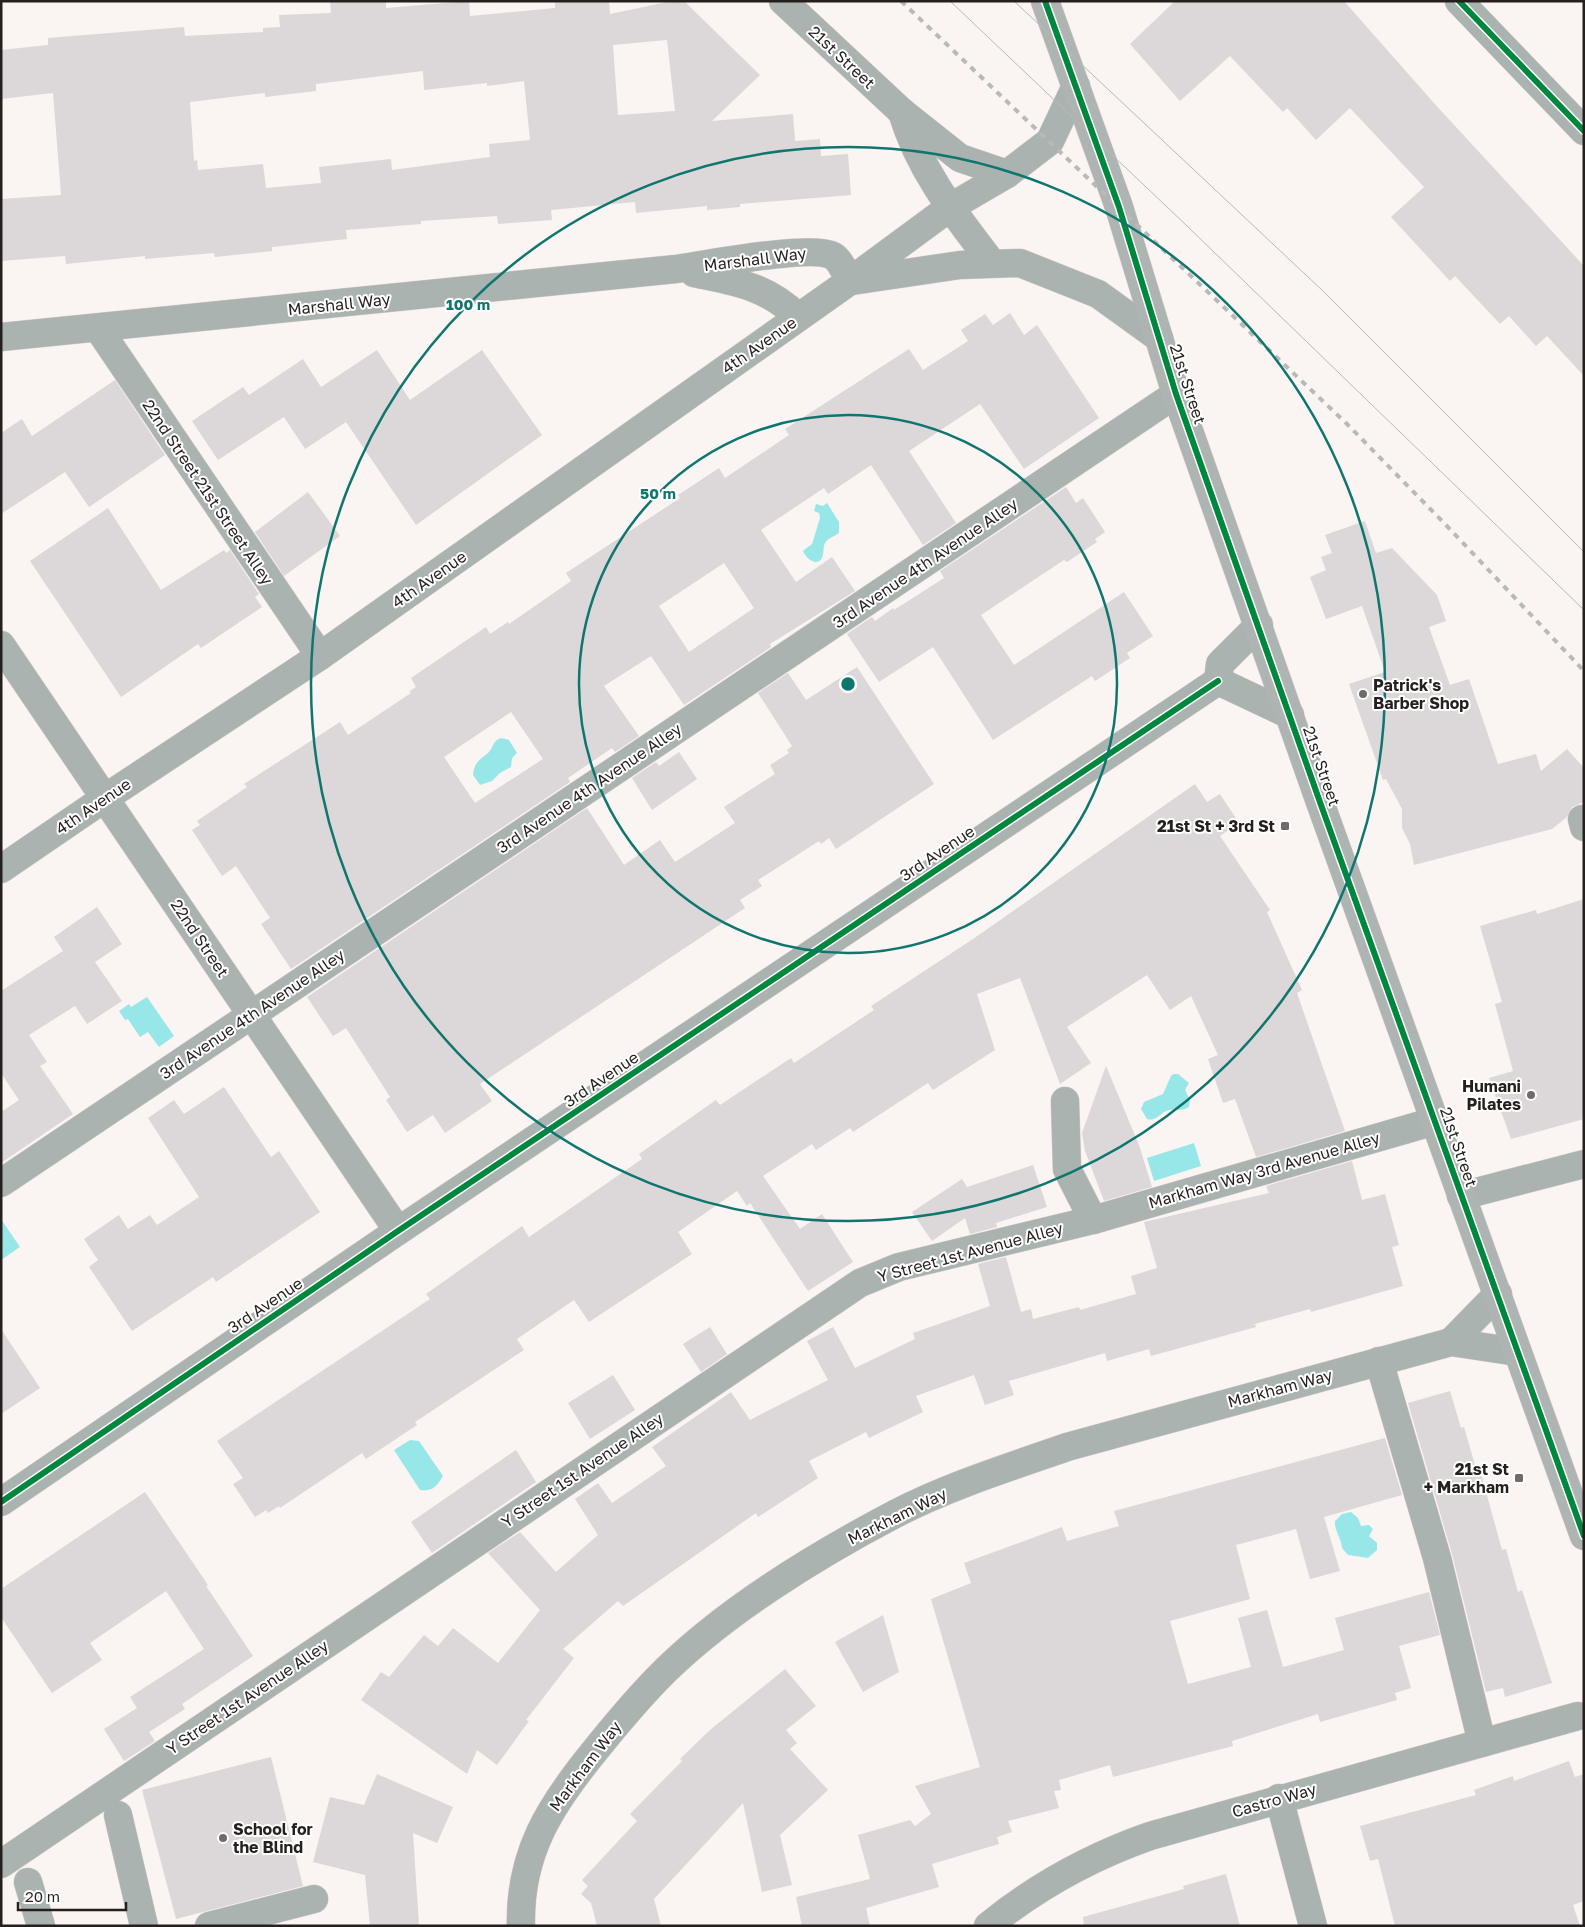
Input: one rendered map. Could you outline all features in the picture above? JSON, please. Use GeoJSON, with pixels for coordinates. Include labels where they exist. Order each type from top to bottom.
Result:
{"type":"FeatureCollection","features":[{"type":"Feature","properties":{"kind":"main road","name":"21st Street"},"geometry":{"type":"LineString","coordinates":[[1045,1],[1119,207],[1176,394],[1584,1536]]}},
{"type":"Feature","properties":{"kind":"street","name":"21st Street"},"geometry":{"type":"LineString","coordinates":[[783,1],[902,112],[960,158],[1007,174]]}},
{"type":"Feature","properties":{"kind":"street"},"geometry":{"type":"LineString","coordinates":[[1459,1],[1584,131]]}},
{"type":"Feature","properties":{"kind":"street","name":"4th Avenue"},"geometry":{"type":"LineString","coordinates":[[1,869],[320,656],[850,281],[949,208],[1007,174],[1050,140],[1076,86]]}},
{"type":"Feature","properties":{"kind":"street"},"geometry":{"type":"LineString","coordinates":[[902,112],[910,139],[949,208],[992,263]]}},
{"type":"Feature","properties":{"kind":"street","name":"Marshall Way"},"geometry":{"type":"LineString","coordinates":[[1,337],[676,269],[767,256],[819,252],[834,256],[850,281]]}},
{"type":"Feature","properties":{"kind":"street","name":"4th Avenue"},"geometry":{"type":"LineString","coordinates":[[850,281],[960,265],[1020,263],[1098,294],[1159,338]]}},
{"type":"Feature","properties":{"kind":"street","name":"Marshall Way"},"geometry":{"type":"LineString","coordinates":[[676,269],[744,283],[783,302],[798,317]]}},
{"type":"Feature","properties":{"kind":"street","name":"22nd Street 21st Street Alley"},"geometry":{"type":"LineString","coordinates":[[98,328],[320,656]]}},
{"type":"Feature","properties":{"kind":"street","name":"3rd Avenue 4th Avenue Alley"},"geometry":{"type":"LineString","coordinates":[[1,1183],[1176,394]]}},
{"type":"Feature","properties":{"kind":"street"},"geometry":{"type":"LineString","coordinates":[[1259,625],[1220,664],[1218,682],[1290,715]]}},
{"type":"Feature","properties":{"kind":"street","name":"22nd Street"},"geometry":{"type":"LineString","coordinates":[[1,645],[398,1231]]}},
{"type":"Feature","properties":{"kind":"street","name":"3rd Avenue"},"geometry":{"type":"LineString","coordinates":[[1,1502],[398,1231],[1218,682]]}},
{"type":"Feature","properties":{"kind":"street"},"geometry":{"type":"LineString","coordinates":[[1065,1101],[1067,1170],[1093,1220]]}},
{"type":"Feature","properties":{"kind":"street","name":"Markham Way 3rd Avenue Alley"},"geometry":{"type":"LineString","coordinates":[[1093,1220],[1435,1121]]}},
{"type":"Feature","properties":{"kind":"street"},"geometry":{"type":"LineString","coordinates":[[1461,1196],[1584,1164]]}},
{"type":"Feature","properties":{"kind":"street","name":"Y Street 1st Avenue Alley"},"geometry":{"type":"LineString","coordinates":[[1,1864],[845,1292],[878,1274],[899,1267],[1093,1220]]}},
{"type":"Feature","properties":{"kind":"street"},"geometry":{"type":"LineString","coordinates":[[1450,1342],[1498,1294]]}},
{"type":"Feature","properties":{"kind":"street","name":"Markham Way"},"geometry":{"type":"LineString","coordinates":[[521,1926],[524,1886],[535,1842],[546,1818],[564,1790],[611,1729],[657,1679],[734,1614],[839,1545],[896,1513],[1009,1467],[1067,1446],[1450,1342],[1517,1352]]}},
{"type":"Feature","properties":{"kind":"street"},"geometry":{"type":"LineString","coordinates":[[1378,1361],[1437,1558],[1482,1743]]}},
{"type":"Feature","properties":{"kind":"street","name":"Castro Way"},"geometry":{"type":"LineString","coordinates":[[988,1926],[1048,1885],[1126,1844],[1177,1827],[1582,1714]]}},
{"type":"Feature","properties":{"kind":"street"},"geometry":{"type":"LineString","coordinates":[[1279,1798],[1313,1926]]}},
{"type":"Feature","properties":{"kind":"street"},"geometry":{"type":"LineString","coordinates":[[118,1815],[144,1926]]}},
{"type":"Feature","properties":{"kind":"street"},"geometry":{"type":"LineString","coordinates":[[28,1882],[41,1926]]}},
{"type":"Feature","properties":{"kind":"street"},"geometry":{"type":"LineString","coordinates":[[208,1926],[314,1899]]}},
{"type":"Feature","properties":{"kind":"water"},"geometry":{"type":"Polygon","coordinates":[[[827,503],[839,522],[839,533],[826,541],[823,555],[816,562],[807,557],[803,551],[812,544],[820,518],[819,513],[814,511],[816,504],[823,506],[827,503]]]}},
{"type":"Feature","properties":{"kind":"water"},"geometry":{"type":"Polygon","coordinates":[[[501,738],[509,740],[517,753],[512,758],[511,767],[500,773],[492,781],[480,785],[473,775],[474,767],[490,751],[495,742],[501,738]]]}},
{"type":"Feature","properties":{"kind":"water"},"geometry":{"type":"Polygon","coordinates":[[[147,997],[174,1036],[159,1047],[148,1032],[140,1037],[128,1019],[125,1020],[119,1011],[129,1004],[131,1007],[147,997]]]}},
{"type":"Feature","properties":{"kind":"water"},"geometry":{"type":"Polygon","coordinates":[[[1178,1074],[1189,1083],[1185,1090],[1190,1100],[1189,1107],[1169,1110],[1156,1118],[1147,1119],[1141,1109],[1144,1102],[1163,1094],[1171,1076],[1178,1074]]]}},
{"type":"Feature","properties":{"kind":"water"},"geometry":{"type":"Polygon","coordinates":[[[1194,1143],[1201,1166],[1154,1181],[1147,1158],[1194,1143]]]}},
{"type":"Feature","properties":{"kind":"water"},"geometry":{"type":"Polygon","coordinates":[[[1,1219],[20,1247],[1,1260],[1,1219]]]}},
{"type":"Feature","properties":{"kind":"water"},"geometry":{"type":"Polygon","coordinates":[[[410,1440],[419,1441],[443,1476],[431,1489],[420,1490],[394,1450],[410,1440]]]}},
{"type":"Feature","properties":{"kind":"water"},"geometry":{"type":"Polygon","coordinates":[[[1351,1512],[1358,1518],[1361,1526],[1369,1525],[1373,1529],[1369,1536],[1377,1543],[1377,1550],[1368,1558],[1348,1555],[1342,1548],[1335,1521],[1342,1514],[1351,1512]]]}},
{"type":"Feature","properties":{"kind":"building"},"geometry":{"type":"Polygon","coordinates":[[[330,1],[386,1],[386,8],[469,1],[470,16],[555,8],[555,1],[609,1],[610,14],[672,1],[684,1],[760,75],[712,121],[793,114],[795,141],[820,139],[821,156],[848,154],[851,195],[740,204],[740,207],[707,210],[707,206],[636,213],[635,202],[551,210],[552,220],[498,224],[497,216],[421,221],[421,224],[346,230],[347,239],[272,247],[272,251],[215,257],[214,253],[145,259],[145,256],[66,264],[65,256],[1,261],[1,199],[61,195],[53,93],[1,99],[1,50],[48,45],[48,38],[184,27],[185,36],[263,32],[263,28],[280,27],[279,15],[331,13],[330,1]],[[667,40],[613,45],[618,115],[675,111],[667,40]],[[423,71],[316,84],[316,91],[265,97],[265,93],[190,102],[194,161],[197,160],[198,170],[263,164],[266,188],[321,183],[319,167],[391,159],[392,170],[490,157],[489,144],[530,140],[524,81],[487,86],[487,83],[424,90],[423,71]]]}},
{"type":"Feature","properties":{"kind":"building"},"geometry":{"type":"Polygon","coordinates":[[[1175,1],[1344,1],[1433,102],[1584,266],[1584,376],[1547,336],[1536,346],[1509,316],[1500,324],[1455,276],[1450,281],[1391,217],[1424,187],[1350,108],[1316,140],[1287,108],[1283,112],[1230,56],[1180,101],[1130,44],[1175,1]]]}},
{"type":"Feature","properties":{"kind":"building"},"geometry":{"type":"Polygon","coordinates":[[[1010,313],[1024,335],[1037,325],[1099,418],[1024,469],[980,404],[909,451],[956,523],[923,545],[871,465],[828,494],[824,488],[761,530],[796,582],[832,557],[855,591],[770,644],[771,647],[684,705],[651,656],[604,686],[639,736],[615,752],[612,748],[568,778],[570,782],[291,969],[261,924],[270,918],[236,866],[222,876],[192,830],[200,825],[197,821],[247,787],[244,784],[340,722],[348,735],[411,693],[410,691],[416,687],[411,678],[486,627],[490,634],[508,622],[509,624],[571,581],[566,573],[680,498],[678,495],[719,468],[725,478],[789,435],[785,429],[909,349],[923,370],[968,341],[961,330],[985,314],[993,325],[1010,313]],[[724,563],[659,606],[689,652],[754,608],[724,563]],[[511,712],[444,757],[475,803],[543,759],[511,712]]]}},
{"type":"Feature","properties":{"kind":"building"},"geometry":{"type":"Polygon","coordinates":[[[377,350],[410,400],[482,350],[542,435],[416,525],[346,422],[305,449],[284,417],[218,460],[192,421],[243,387],[249,395],[303,359],[321,387],[377,350]]]}},
{"type":"Feature","properties":{"kind":"building"},"geometry":{"type":"Polygon","coordinates":[[[115,380],[165,455],[89,507],[65,472],[1,514],[1,433],[22,419],[32,436],[115,380]]]}},
{"type":"Feature","properties":{"kind":"building"},"geometry":{"type":"Polygon","coordinates":[[[1066,487],[1076,503],[1083,498],[1105,532],[1095,539],[1097,542],[1067,562],[1064,560],[981,615],[1014,665],[1124,592],[1153,636],[1127,653],[1130,658],[1095,681],[1092,676],[993,740],[933,647],[879,682],[847,634],[872,617],[875,621],[893,608],[894,610],[944,578],[940,571],[1066,487]]]}},
{"type":"Feature","properties":{"kind":"building"},"geometry":{"type":"Polygon","coordinates":[[[308,492],[340,536],[284,576],[255,532],[308,492]]]}},
{"type":"Feature","properties":{"kind":"building"},"geometry":{"type":"Polygon","coordinates":[[[108,508],[161,590],[224,550],[226,553],[230,550],[259,594],[255,597],[262,607],[201,648],[198,644],[121,697],[30,561],[108,508]]]}},
{"type":"Feature","properties":{"kind":"building"},"geometry":{"type":"Polygon","coordinates":[[[1365,521],[1376,553],[1392,548],[1437,595],[1446,621],[1429,627],[1450,685],[1469,679],[1498,764],[1536,754],[1541,771],[1567,749],[1584,768],[1584,802],[1572,807],[1567,817],[1552,829],[1414,865],[1410,844],[1402,828],[1402,809],[1386,779],[1383,780],[1349,684],[1385,672],[1362,606],[1326,619],[1310,577],[1326,570],[1321,557],[1332,553],[1325,535],[1365,521]]]}},
{"type":"Feature","properties":{"kind":"building"},"geometry":{"type":"Polygon","coordinates":[[[857,667],[934,784],[836,849],[829,838],[821,844],[819,841],[758,880],[762,886],[740,900],[745,908],[480,1084],[492,1101],[445,1133],[433,1115],[407,1132],[386,1100],[390,1097],[346,1028],[333,1036],[307,997],[587,808],[624,865],[660,840],[675,862],[735,823],[724,807],[775,774],[770,765],[789,753],[787,750],[792,746],[758,693],[788,673],[806,700],[857,667]]]}},
{"type":"Feature","properties":{"kind":"building"},"geometry":{"type":"Polygon","coordinates":[[[679,752],[697,779],[652,810],[632,778],[656,762],[659,766],[679,752]]]}},
{"type":"Feature","properties":{"kind":"building"},"geometry":{"type":"Polygon","coordinates":[[[1195,784],[1207,802],[1220,794],[1239,823],[1220,836],[1270,910],[1267,912],[1302,990],[1297,993],[1345,1131],[1256,1157],[1235,1099],[1223,1103],[1208,1059],[1218,1055],[1191,996],[1170,1010],[1147,975],[1067,1027],[1091,1063],[1060,1084],[1020,978],[977,994],[995,1050],[933,1090],[928,1083],[853,1132],[850,1128],[816,1150],[812,1144],[763,1176],[800,1229],[822,1214],[853,1262],[808,1291],[750,1203],[747,1206],[737,1191],[678,1232],[692,1254],[589,1322],[574,1300],[517,1339],[524,1350],[415,1422],[417,1425],[366,1459],[362,1453],[280,1508],[279,1506],[268,1513],[266,1510],[255,1517],[233,1484],[243,1478],[217,1441],[430,1299],[426,1294],[522,1226],[529,1237],[642,1159],[639,1154],[716,1100],[720,1105],[791,1058],[794,1063],[874,1010],[871,1006],[973,939],[1195,784]]]}},
{"type":"Feature","properties":{"kind":"building"},"geometry":{"type":"Polygon","coordinates":[[[1584,899],[1584,1119],[1511,1139],[1489,1078],[1513,1071],[1495,1004],[1502,1002],[1480,926],[1536,910],[1537,914],[1584,899]]]}},
{"type":"Feature","properties":{"kind":"building"},"geometry":{"type":"Polygon","coordinates":[[[97,907],[122,944],[95,962],[122,1001],[87,1024],[75,1006],[29,1035],[47,1062],[40,1066],[73,1114],[1,1163],[1,1112],[19,1100],[1,1073],[1,991],[63,951],[54,937],[97,907]]]}},
{"type":"Feature","properties":{"kind":"building"},"geometry":{"type":"Polygon","coordinates":[[[1106,1066],[1139,1145],[1152,1187],[1104,1201],[1085,1151],[1082,1133],[1106,1066]]]}},
{"type":"Feature","properties":{"kind":"building"},"geometry":{"type":"Polygon","coordinates":[[[224,1087],[271,1157],[279,1151],[320,1212],[216,1282],[213,1277],[132,1331],[89,1267],[98,1260],[84,1239],[119,1215],[128,1229],[150,1215],[157,1225],[199,1197],[148,1118],[174,1100],[184,1114],[224,1087]]]}},
{"type":"Feature","properties":{"kind":"building"},"geometry":{"type":"Polygon","coordinates":[[[1352,1161],[1362,1200],[1385,1194],[1399,1245],[1392,1247],[1403,1286],[1311,1312],[1310,1309],[1255,1324],[1256,1327],[1151,1356],[1149,1349],[1107,1361],[1105,1353],[1009,1381],[1014,1395],[985,1405],[974,1375],[916,1396],[923,1412],[869,1438],[866,1432],[809,1461],[818,1478],[758,1517],[756,1513],[623,1606],[618,1601],[563,1649],[574,1658],[526,1720],[529,1721],[497,1765],[477,1750],[467,1774],[361,1700],[381,1672],[389,1677],[424,1635],[438,1646],[453,1628],[498,1663],[540,1610],[488,1553],[520,1532],[556,1572],[598,1535],[575,1499],[598,1483],[612,1503],[666,1466],[652,1447],[731,1392],[750,1420],[828,1380],[807,1341],[833,1327],[855,1368],[915,1339],[913,1333],[990,1306],[978,1264],[1006,1257],[1021,1312],[1031,1309],[1033,1319],[1079,1307],[1080,1310],[1136,1294],[1131,1276],[1157,1268],[1144,1222],[1269,1193],[1266,1186],[1352,1161]]]}},
{"type":"Feature","properties":{"kind":"building"},"geometry":{"type":"Polygon","coordinates":[[[1033,1165],[1047,1207],[996,1223],[997,1227],[970,1234],[965,1218],[932,1241],[912,1212],[962,1179],[967,1187],[1033,1165]]]}},
{"type":"Feature","properties":{"kind":"building"},"geometry":{"type":"Polygon","coordinates":[[[710,1327],[727,1354],[701,1372],[683,1344],[710,1327]]]}},
{"type":"Feature","properties":{"kind":"building"},"geometry":{"type":"Polygon","coordinates":[[[1,1329],[40,1388],[1,1414],[1,1329]]]}},
{"type":"Feature","properties":{"kind":"building"},"geometry":{"type":"Polygon","coordinates":[[[613,1375],[635,1410],[590,1439],[568,1403],[613,1375]]]}},
{"type":"Feature","properties":{"kind":"building"},"geometry":{"type":"Polygon","coordinates":[[[1450,1391],[1461,1428],[1464,1427],[1477,1472],[1480,1470],[1502,1550],[1506,1549],[1518,1592],[1522,1590],[1552,1683],[1505,1697],[1503,1688],[1486,1692],[1452,1554],[1408,1403],[1450,1391]]]}},
{"type":"Feature","properties":{"kind":"building"},"geometry":{"type":"Polygon","coordinates":[[[1385,1438],[1402,1495],[1324,1517],[1340,1571],[1310,1579],[1296,1529],[1236,1545],[1250,1599],[1170,1621],[1188,1684],[1251,1667],[1238,1618],[1267,1610],[1283,1667],[1344,1650],[1335,1618],[1429,1592],[1440,1635],[1399,1646],[1411,1688],[1395,1693],[1397,1700],[1320,1722],[1318,1714],[1232,1741],[1233,1746],[1113,1777],[1110,1765],[1059,1780],[1061,1790],[1054,1791],[1059,1808],[1008,1821],[1012,1832],[997,1837],[999,1844],[932,1864],[939,1887],[866,1908],[870,1926],[802,1926],[796,1897],[870,1879],[858,1835],[910,1820],[915,1826],[931,1814],[915,1786],[980,1767],[931,1599],[971,1583],[964,1563],[1062,1527],[1067,1541],[1119,1526],[1114,1511],[1385,1438]]]}},
{"type":"Feature","properties":{"kind":"building"},"geometry":{"type":"Polygon","coordinates":[[[516,1450],[536,1482],[432,1553],[411,1522],[516,1450]]]}},
{"type":"Feature","properties":{"kind":"building"},"geometry":{"type":"Polygon","coordinates":[[[145,1492],[253,1656],[182,1704],[185,1709],[149,1732],[155,1741],[124,1761],[104,1729],[137,1708],[130,1697],[204,1649],[166,1591],[90,1643],[102,1660],[52,1693],[1,1617],[1,1589],[145,1492]]]}},
{"type":"Feature","properties":{"kind":"building"},"geometry":{"type":"Polygon","coordinates":[[[883,1615],[899,1672],[863,1692],[835,1642],[883,1615]]]}},
{"type":"Feature","properties":{"kind":"building"},"geometry":{"type":"Polygon","coordinates":[[[785,1669],[816,1706],[786,1730],[797,1743],[790,1749],[828,1790],[780,1835],[792,1885],[762,1892],[743,1803],[654,1899],[661,1926],[597,1926],[591,1903],[581,1894],[588,1886],[582,1880],[637,1821],[630,1814],[682,1761],[680,1759],[710,1730],[785,1669]]]}},
{"type":"Feature","properties":{"kind":"building","name":"School for the Blind"},"geometry":{"type":"Polygon","coordinates":[[[271,1757],[303,1886],[176,1919],[142,1790],[271,1757]]]}},
{"type":"Feature","properties":{"kind":"building"},"geometry":{"type":"Polygon","coordinates":[[[1569,1761],[1575,1777],[1584,1774],[1584,1901],[1573,1905],[1580,1926],[1395,1926],[1378,1859],[1370,1861],[1360,1826],[1476,1795],[1474,1790],[1513,1776],[1514,1781],[1569,1761]]]}},
{"type":"Feature","properties":{"kind":"building"},"geometry":{"type":"Polygon","coordinates":[[[377,1774],[453,1807],[437,1843],[413,1833],[419,1926],[370,1926],[365,1875],[313,1862],[330,1797],[364,1805],[377,1774]]]}},
{"type":"Feature","properties":{"kind":"building"},"geometry":{"type":"Polygon","coordinates":[[[1226,1874],[1240,1926],[1084,1926],[1083,1917],[1184,1889],[1183,1886],[1226,1874]]]}},
{"type":"Feature","properties":{"kind":"tram line"},"geometry":{"type":"LineString","coordinates":[[950,1],[1186,225],[1584,610]]}},
{"type":"Feature","properties":{"kind":"tram line"},"geometry":{"type":"LineString","coordinates":[[1014,1],[1323,291],[1584,552]]}},
{"type":"Feature","properties":{"kind":"railway"},"geometry":{"type":"LineString","coordinates":[[901,1],[1347,424],[1446,525],[1584,671]]}},
{"type":"Feature","properties":{"kind":"cycle path"},"geometry":{"type":"LineString","coordinates":[[1045,1],[1119,207],[1176,394],[1321,805],[1584,1536]]}},
{"type":"Feature","properties":{"kind":"cycle path"},"geometry":{"type":"LineString","coordinates":[[1459,1],[1584,131]]}},
{"type":"Feature","properties":{"kind":"cycle path"},"geometry":{"type":"LineString","coordinates":[[1,1502],[398,1231],[1218,681]]}},
{"type":"Feature","properties":{"kind":"place","name":"Patrick's Barber Shop"},"geometry":{"type":"Point","coordinates":[1363,694]}},
{"type":"Feature","properties":{"kind":"place","name":"21st St + 3rd St"},"geometry":{"type":"Point","coordinates":[1285,826]}},
{"type":"Feature","properties":{"kind":"place","name":"Humani Pilates"},"geometry":{"type":"Point","coordinates":[1531,1095]}},
{"type":"Feature","properties":{"kind":"place","name":"21st St + Markham"},"geometry":{"type":"Point","coordinates":[1519,1478]}},
{"type":"Feature","properties":{"kind":"place","name":"School for the Blind"},"geometry":{"type":"Point","coordinates":[223,1838]}}]}
